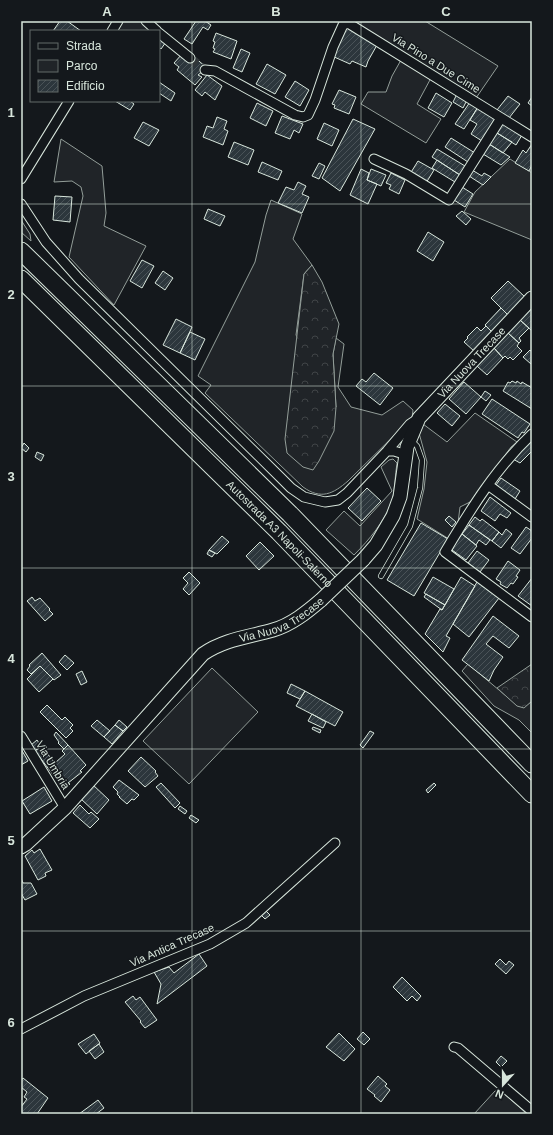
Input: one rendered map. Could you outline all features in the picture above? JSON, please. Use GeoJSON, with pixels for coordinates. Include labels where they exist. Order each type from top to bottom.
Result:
{"type":"FeatureCollection","features":[{"type":"Feature","properties":{"kind":"highway","name":"Autostrada A3 Napoli-Salerno"},"geometry":{"type":"LineString","coordinates":[[21,251],[290,514],[532,764]]}},
{"type":"Feature","properties":{"kind":"highway","name":"Autostrada A3 Napoli-Salerno"},"geometry":{"type":"LineString","coordinates":[[21,279],[279,532],[532,794]]}},
{"type":"Feature","properties":{"kind":"street"},"geometry":{"type":"LineString","coordinates":[[113,30],[118,21]]}},
{"type":"Feature","properties":{"kind":"street"},"geometry":{"type":"LineString","coordinates":[[146,21],[156,30]]}},
{"type":"Feature","properties":{"kind":"street","name":"Via Pino a Due Cime"},"geometry":{"type":"LineString","coordinates":[[205,70],[215,71],[295,116],[303,118],[308,115],[315,100],[343,25],[348,23],[532,137]]}},
{"type":"Feature","properties":{"kind":"street"},"geometry":{"type":"LineString","coordinates":[[160,34],[190,58]]}},
{"type":"Feature","properties":{"kind":"street"},"geometry":{"type":"LineString","coordinates":[[21,179],[68,102]]}},
{"type":"Feature","properties":{"kind":"street"},"geometry":{"type":"LineString","coordinates":[[374,159],[406,174],[449,200],[501,118]]}},
{"type":"Feature","properties":{"kind":"street"},"geometry":{"type":"LineString","coordinates":[[21,204],[46,242],[79,279],[280,477],[304,498],[325,502],[338,500],[347,493],[387,451],[410,424],[419,418]]}},
{"type":"Feature","properties":{"kind":"street","name":"Via Nuova Trecase"},"geometry":{"type":"LineString","coordinates":[[21,847],[64,808],[203,654],[214,646],[230,640],[275,629],[300,617],[321,600],[363,560],[376,545],[394,516],[400,497],[408,447],[419,418],[532,298]]}},
{"type":"Feature","properties":{"kind":"street"},"geometry":{"type":"LineString","coordinates":[[532,434],[516,449],[488,485],[468,513],[445,552],[532,617]]}},
{"type":"Feature","properties":{"kind":"street"},"geometry":{"type":"LineString","coordinates":[[393,443],[403,444],[408,447]]}},
{"type":"Feature","properties":{"kind":"street"},"geometry":{"type":"LineString","coordinates":[[387,451],[394,451],[408,447]]}},
{"type":"Feature","properties":{"kind":"street"},"geometry":{"type":"LineString","coordinates":[[488,485],[532,517]]}},
{"type":"Feature","properties":{"kind":"street","name":"Via Umbria"},"geometry":{"type":"LineString","coordinates":[[21,736],[64,808]]}},
{"type":"Feature","properties":{"kind":"street","name":"Via Antica Trecase"},"geometry":{"type":"LineString","coordinates":[[21,1029],[84,996],[210,944],[246,923],[335,843]]}},
{"type":"Feature","properties":{"kind":"street"},"geometry":{"type":"LineString","coordinates":[[454,1046],[532,1111]]}},
{"type":"Feature","properties":{"kind":"lane"},"geometry":{"type":"LineString","coordinates":[[381,576],[410,526],[420,488],[422,460],[418,446],[408,447]]}},
{"type":"Feature","properties":{"kind":"green space"},"geometry":{"type":"Polygon","coordinates":[[[122,21],[143,21],[151,30],[117,30],[122,21]]]}},
{"type":"Feature","properties":{"kind":"green space"},"geometry":{"type":"Polygon","coordinates":[[[348,21],[425,21],[498,66],[476,98],[348,21]]]}},
{"type":"Feature","properties":{"kind":"green space"},"geometry":{"type":"Polygon","coordinates":[[[401,60],[431,78],[417,104],[441,119],[426,143],[361,104],[368,92],[386,92],[392,76],[401,60]]]}},
{"type":"Feature","properties":{"kind":"green space"},"geometry":{"type":"Polygon","coordinates":[[[61,139],[102,166],[106,213],[104,226],[146,246],[114,305],[69,257],[83,196],[81,187],[72,181],[54,182],[61,139]]]}},
{"type":"Feature","properties":{"kind":"green space"},"geometry":{"type":"Polygon","coordinates":[[[271,200],[302,214],[293,239],[312,265],[304,274],[296,335],[336,407],[333,354],[336,338],[344,344],[338,387],[351,407],[382,415],[403,401],[413,410],[412,418],[348,481],[327,494],[309,491],[303,487],[205,393],[211,385],[198,376],[255,262],[271,200]]]}},
{"type":"Feature","properties":{"kind":"green space"},"geometry":{"type":"Polygon","coordinates":[[[21,220],[30,234],[31,241],[21,232],[21,220]]]}},
{"type":"Feature","properties":{"kind":"green space"},"geometry":{"type":"Polygon","coordinates":[[[312,265],[322,282],[339,324],[333,354],[336,407],[334,431],[313,470],[303,467],[287,453],[285,439],[304,274],[312,265]]]}},
{"type":"Feature","properties":{"kind":"green space"},"geometry":{"type":"Polygon","coordinates":[[[475,413],[517,442],[511,447],[472,501],[460,507],[458,523],[449,539],[417,519],[424,489],[427,462],[419,433],[423,424],[447,442],[475,413]]]}},
{"type":"Feature","properties":{"kind":"green space"},"geometry":{"type":"Polygon","coordinates":[[[393,459],[397,463],[394,492],[389,509],[376,530],[354,555],[326,530],[344,511],[360,526],[392,491],[381,467],[389,460],[393,459]]]}},
{"type":"Feature","properties":{"kind":"green space"},"geometry":{"type":"Polygon","coordinates":[[[468,664],[518,706],[524,707],[532,701],[532,733],[519,720],[494,706],[462,671],[468,664]]]}},
{"type":"Feature","properties":{"kind":"green space"},"geometry":{"type":"Polygon","coordinates":[[[532,664],[532,701],[524,708],[517,706],[497,688],[532,664]]]}},
{"type":"Feature","properties":{"kind":"green space"},"geometry":{"type":"Polygon","coordinates":[[[212,668],[258,712],[189,784],[143,741],[212,668]]]}},
{"type":"Feature","properties":{"kind":"green space"},"geometry":{"type":"Polygon","coordinates":[[[495,1091],[501,1091],[527,1114],[474,1114],[495,1091]]]}},
{"type":"Feature","properties":{"kind":"shaded area"},"geometry":{"type":"Polygon","coordinates":[[[510,159],[532,173],[532,240],[464,212],[475,192],[510,159]]]}},
{"type":"Feature","properties":{"kind":"building"},"geometry":{"type":"Polygon","coordinates":[[[60,21],[67,21],[80,30],[54,30],[60,21]]]}},
{"type":"Feature","properties":{"kind":"building"},"geometry":{"type":"Polygon","coordinates":[[[196,21],[205,21],[211,25],[208,30],[203,27],[192,44],[184,39],[196,21]]]}},
{"type":"Feature","properties":{"kind":"building"},"geometry":{"type":"Polygon","coordinates":[[[347,25],[377,45],[366,67],[352,61],[350,64],[332,56],[347,25]]]}},
{"type":"Feature","properties":{"kind":"building"},"geometry":{"type":"Polygon","coordinates":[[[216,33],[237,41],[231,59],[213,52],[215,49],[213,48],[215,42],[213,41],[216,33]]]}},
{"type":"Feature","properties":{"kind":"building"},"geometry":{"type":"Polygon","coordinates":[[[160,36],[166,42],[161,49],[160,48],[160,36]]]}},
{"type":"Feature","properties":{"kind":"building"},"geometry":{"type":"Polygon","coordinates":[[[241,49],[250,53],[242,72],[233,68],[241,49]]]}},
{"type":"Feature","properties":{"kind":"building"},"geometry":{"type":"Polygon","coordinates":[[[182,54],[192,55],[207,68],[198,75],[202,77],[195,85],[177,70],[179,67],[174,63],[182,54]]]}},
{"type":"Feature","properties":{"kind":"building"},"geometry":{"type":"Polygon","coordinates":[[[267,64],[286,75],[275,94],[256,84],[267,64]]]}},
{"type":"Feature","properties":{"kind":"building"},"geometry":{"type":"Polygon","coordinates":[[[207,75],[222,86],[215,100],[205,92],[202,96],[195,90],[207,75]]]}},
{"type":"Feature","properties":{"kind":"building"},"geometry":{"type":"Polygon","coordinates":[[[295,81],[309,90],[300,106],[285,97],[295,81]]]}},
{"type":"Feature","properties":{"kind":"building"},"geometry":{"type":"Polygon","coordinates":[[[160,83],[175,93],[171,101],[160,94],[160,83]]]}},
{"type":"Feature","properties":{"kind":"building"},"geometry":{"type":"Polygon","coordinates":[[[339,90],[356,97],[349,114],[334,108],[335,105],[332,104],[339,90]]]}},
{"type":"Feature","properties":{"kind":"building"},"geometry":{"type":"Polygon","coordinates":[[[436,93],[452,103],[444,117],[428,108],[436,93]]]}},
{"type":"Feature","properties":{"kind":"building"},"geometry":{"type":"Polygon","coordinates":[[[457,94],[467,100],[463,108],[453,102],[457,94]]]}},
{"type":"Feature","properties":{"kind":"building"},"geometry":{"type":"Polygon","coordinates":[[[508,96],[520,104],[509,118],[497,110],[508,96]]]}},
{"type":"Feature","properties":{"kind":"building"},"geometry":{"type":"Polygon","coordinates":[[[532,97],[532,106],[528,103],[532,97]]]}},
{"type":"Feature","properties":{"kind":"building"},"geometry":{"type":"Polygon","coordinates":[[[117,102],[131,102],[134,104],[130,110],[117,102]]]}},
{"type":"Feature","properties":{"kind":"building"},"geometry":{"type":"Polygon","coordinates":[[[470,102],[478,107],[464,129],[455,124],[470,102]]]}},
{"type":"Feature","properties":{"kind":"building"},"geometry":{"type":"Polygon","coordinates":[[[257,103],[273,111],[266,126],[250,118],[257,103]]]}},
{"type":"Feature","properties":{"kind":"building"},"geometry":{"type":"Polygon","coordinates":[[[478,107],[496,118],[482,141],[471,134],[477,124],[470,120],[478,107]]]}},
{"type":"Feature","properties":{"kind":"building"},"geometry":{"type":"Polygon","coordinates":[[[282,116],[303,124],[299,133],[294,130],[290,139],[275,133],[282,116]]]}},
{"type":"Feature","properties":{"kind":"building"},"geometry":{"type":"Polygon","coordinates":[[[217,117],[227,121],[224,129],[228,131],[223,145],[203,137],[207,126],[213,128],[217,117]]]}},
{"type":"Feature","properties":{"kind":"building"},"geometry":{"type":"Polygon","coordinates":[[[353,119],[375,129],[340,191],[322,178],[353,119]]]}},
{"type":"Feature","properties":{"kind":"building"},"geometry":{"type":"Polygon","coordinates":[[[143,122],[159,130],[149,146],[134,138],[143,122]]]}},
{"type":"Feature","properties":{"kind":"building"},"geometry":{"type":"Polygon","coordinates":[[[324,123],[339,130],[332,146],[317,139],[324,123]]]}},
{"type":"Feature","properties":{"kind":"building"},"geometry":{"type":"Polygon","coordinates":[[[503,123],[522,135],[516,145],[497,133],[503,123]]]}},
{"type":"Feature","properties":{"kind":"building"},"geometry":{"type":"Polygon","coordinates":[[[497,133],[512,142],[503,153],[489,144],[497,133]]]}},
{"type":"Feature","properties":{"kind":"building"},"geometry":{"type":"Polygon","coordinates":[[[451,138],[475,153],[468,162],[445,147],[451,138]]]}},
{"type":"Feature","properties":{"kind":"building"},"geometry":{"type":"Polygon","coordinates":[[[234,142],[254,150],[248,165],[228,157],[234,142]]]}},
{"type":"Feature","properties":{"kind":"building"},"geometry":{"type":"Polygon","coordinates":[[[489,144],[510,157],[501,165],[483,154],[489,144]]]}},
{"type":"Feature","properties":{"kind":"building"},"geometry":{"type":"Polygon","coordinates":[[[532,144],[532,165],[529,171],[515,163],[523,150],[526,153],[532,144]]]}},
{"type":"Feature","properties":{"kind":"building"},"geometry":{"type":"Polygon","coordinates":[[[437,149],[465,166],[460,175],[432,157],[437,149]]]}},
{"type":"Feature","properties":{"kind":"building"},"geometry":{"type":"Polygon","coordinates":[[[437,160],[460,175],[455,182],[432,168],[437,160]]]}},
{"type":"Feature","properties":{"kind":"building"},"geometry":{"type":"Polygon","coordinates":[[[418,161],[434,170],[426,183],[410,174],[418,161]]]}},
{"type":"Feature","properties":{"kind":"building"},"geometry":{"type":"Polygon","coordinates":[[[262,162],[282,171],[278,180],[258,172],[262,162]]]}},
{"type":"Feature","properties":{"kind":"building"},"geometry":{"type":"Polygon","coordinates":[[[319,163],[325,166],[319,179],[312,176],[319,163]]]}},
{"type":"Feature","properties":{"kind":"building"},"geometry":{"type":"Polygon","coordinates":[[[361,169],[369,173],[367,180],[377,184],[368,204],[350,195],[361,169]]]}},
{"type":"Feature","properties":{"kind":"building"},"geometry":{"type":"Polygon","coordinates":[[[371,169],[386,175],[381,186],[367,180],[371,169]]]}},
{"type":"Feature","properties":{"kind":"building"},"geometry":{"type":"Polygon","coordinates":[[[472,170],[482,176],[484,173],[491,177],[483,185],[469,176],[472,170]]]}},
{"type":"Feature","properties":{"kind":"building"},"geometry":{"type":"Polygon","coordinates":[[[391,173],[405,180],[399,194],[389,189],[391,185],[386,183],[391,173]]]}},
{"type":"Feature","properties":{"kind":"building"},"geometry":{"type":"Polygon","coordinates":[[[298,182],[306,186],[302,194],[309,197],[302,213],[278,203],[286,187],[294,190],[298,182]]]}},
{"type":"Feature","properties":{"kind":"building"},"geometry":{"type":"Polygon","coordinates":[[[462,187],[473,194],[465,207],[454,200],[462,187]]]}},
{"type":"Feature","properties":{"kind":"building"},"geometry":{"type":"Polygon","coordinates":[[[55,196],[72,197],[70,222],[53,220],[55,196]]]}},
{"type":"Feature","properties":{"kind":"building"},"geometry":{"type":"Polygon","coordinates":[[[208,209],[225,216],[220,226],[204,219],[208,209]]]}},
{"type":"Feature","properties":{"kind":"building"},"geometry":{"type":"Polygon","coordinates":[[[462,211],[471,219],[466,225],[456,216],[462,211]]]}},
{"type":"Feature","properties":{"kind":"building"},"geometry":{"type":"Polygon","coordinates":[[[428,232],[444,242],[433,261],[417,251],[428,232]]]}},
{"type":"Feature","properties":{"kind":"building"},"geometry":{"type":"Polygon","coordinates":[[[142,260],[154,266],[142,288],[130,281],[142,260]]]}},
{"type":"Feature","properties":{"kind":"building"},"geometry":{"type":"Polygon","coordinates":[[[163,271],[173,278],[165,290],[155,283],[163,271]]]}},
{"type":"Feature","properties":{"kind":"building"},"geometry":{"type":"Polygon","coordinates":[[[508,281],[525,297],[508,315],[491,298],[508,281]]]}},
{"type":"Feature","properties":{"kind":"building"},"geometry":{"type":"Polygon","coordinates":[[[501,308],[508,315],[492,332],[485,325],[501,308]]]}},
{"type":"Feature","properties":{"kind":"building"},"geometry":{"type":"Polygon","coordinates":[[[531,309],[532,310],[532,331],[520,320],[531,309]]]}},
{"type":"Feature","properties":{"kind":"building"},"geometry":{"type":"Polygon","coordinates":[[[176,319],[192,327],[180,353],[163,345],[176,319]]]}},
{"type":"Feature","properties":{"kind":"building"},"geometry":{"type":"Polygon","coordinates":[[[520,320],[529,328],[519,338],[521,341],[519,343],[508,333],[520,320]]]}},
{"type":"Feature","properties":{"kind":"building"},"geometry":{"type":"Polygon","coordinates":[[[486,326],[492,332],[474,351],[464,342],[477,327],[481,331],[486,326]]]}},
{"type":"Feature","properties":{"kind":"building"},"geometry":{"type":"Polygon","coordinates":[[[190,332],[205,339],[195,360],[180,353],[190,332]]]}},
{"type":"Feature","properties":{"kind":"building"},"geometry":{"type":"Polygon","coordinates":[[[508,333],[519,343],[517,346],[522,351],[513,360],[510,357],[508,359],[505,356],[503,358],[494,348],[508,333]]]}},
{"type":"Feature","properties":{"kind":"building"},"geometry":{"type":"Polygon","coordinates":[[[494,348],[503,358],[487,375],[477,366],[494,348]]]}},
{"type":"Feature","properties":{"kind":"building"},"geometry":{"type":"Polygon","coordinates":[[[530,350],[532,352],[531,364],[523,357],[530,350]]]}},
{"type":"Feature","properties":{"kind":"building"},"geometry":{"type":"Polygon","coordinates":[[[374,373],[393,388],[380,405],[356,386],[362,379],[366,382],[374,373]]]}},
{"type":"Feature","properties":{"kind":"building"},"geometry":{"type":"Polygon","coordinates":[[[512,381],[516,383],[517,381],[521,384],[522,382],[532,388],[532,409],[503,391],[508,382],[510,383],[512,381]]]}},
{"type":"Feature","properties":{"kind":"building"},"geometry":{"type":"Polygon","coordinates":[[[464,382],[481,397],[466,414],[449,399],[464,382]]]}},
{"type":"Feature","properties":{"kind":"building"},"geometry":{"type":"Polygon","coordinates":[[[485,391],[491,395],[486,401],[481,397],[485,391]]]}},
{"type":"Feature","properties":{"kind":"building"},"geometry":{"type":"Polygon","coordinates":[[[492,399],[530,424],[524,433],[522,432],[518,438],[482,414],[492,399]]]}},
{"type":"Feature","properties":{"kind":"building"},"geometry":{"type":"Polygon","coordinates":[[[445,404],[460,416],[452,426],[437,413],[445,404]]]}},
{"type":"Feature","properties":{"kind":"building"},"geometry":{"type":"Polygon","coordinates":[[[532,440],[532,451],[520,463],[513,459],[532,440]]]}},
{"type":"Feature","properties":{"kind":"building"},"geometry":{"type":"Polygon","coordinates":[[[24,443],[29,448],[26,452],[21,448],[24,443]]]}},
{"type":"Feature","properties":{"kind":"building"},"geometry":{"type":"Polygon","coordinates":[[[37,452],[44,455],[41,461],[35,457],[37,452]]]}},
{"type":"Feature","properties":{"kind":"building"},"geometry":{"type":"Polygon","coordinates":[[[501,478],[520,491],[515,499],[496,485],[501,478]]]}},
{"type":"Feature","properties":{"kind":"building"},"geometry":{"type":"Polygon","coordinates":[[[367,488],[381,501],[362,521],[348,508],[367,488]]]}},
{"type":"Feature","properties":{"kind":"building"},"geometry":{"type":"Polygon","coordinates":[[[490,497],[511,513],[507,518],[500,514],[495,521],[481,511],[490,497]]]}},
{"type":"Feature","properties":{"kind":"building"},"geometry":{"type":"Polygon","coordinates":[[[449,516],[456,522],[452,527],[445,520],[449,516]]]}},
{"type":"Feature","properties":{"kind":"building"},"geometry":{"type":"Polygon","coordinates":[[[475,517],[480,521],[482,519],[499,532],[492,541],[469,525],[475,517]]]}},
{"type":"Feature","properties":{"kind":"building"},"geometry":{"type":"Polygon","coordinates":[[[421,523],[448,539],[414,596],[387,580],[421,523]]]}},
{"type":"Feature","properties":{"kind":"building"},"geometry":{"type":"Polygon","coordinates":[[[469,525],[490,540],[486,545],[479,540],[476,545],[462,534],[469,525]]]}},
{"type":"Feature","properties":{"kind":"building"},"geometry":{"type":"Polygon","coordinates":[[[526,527],[532,531],[532,538],[520,554],[511,548],[526,527]]]}},
{"type":"Feature","properties":{"kind":"building"},"geometry":{"type":"Polygon","coordinates":[[[506,529],[512,534],[501,548],[492,541],[499,532],[502,535],[506,529]]]}},
{"type":"Feature","properties":{"kind":"building"},"geometry":{"type":"Polygon","coordinates":[[[462,534],[477,546],[466,560],[452,550],[462,534]]]}},
{"type":"Feature","properties":{"kind":"building"},"geometry":{"type":"Polygon","coordinates":[[[222,536],[229,542],[217,554],[209,550],[222,536]]]}},
{"type":"Feature","properties":{"kind":"building"},"geometry":{"type":"Polygon","coordinates":[[[260,542],[274,556],[259,570],[246,556],[260,542]]]}},
{"type":"Feature","properties":{"kind":"building"},"geometry":{"type":"Polygon","coordinates":[[[209,550],[215,553],[212,557],[207,554],[209,550]]]}},
{"type":"Feature","properties":{"kind":"building"},"geometry":{"type":"Polygon","coordinates":[[[477,551],[489,560],[480,572],[468,563],[477,551]]]}},
{"type":"Feature","properties":{"kind":"building"},"geometry":{"type":"Polygon","coordinates":[[[508,561],[520,570],[516,576],[518,577],[513,584],[511,583],[507,588],[500,584],[501,582],[496,579],[508,561]]]}},
{"type":"Feature","properties":{"kind":"building"},"geometry":{"type":"Polygon","coordinates":[[[189,572],[200,583],[189,595],[183,589],[188,583],[183,578],[189,572]]]}},
{"type":"Feature","properties":{"kind":"building"},"geometry":{"type":"Polygon","coordinates":[[[433,577],[454,589],[445,605],[424,593],[433,577]]]}},
{"type":"Feature","properties":{"kind":"building"},"geometry":{"type":"Polygon","coordinates":[[[461,577],[475,586],[446,636],[450,638],[443,652],[425,634],[440,609],[442,610],[461,577]]]}},
{"type":"Feature","properties":{"kind":"building"},"geometry":{"type":"Polygon","coordinates":[[[532,578],[532,606],[518,596],[532,578]]]}},
{"type":"Feature","properties":{"kind":"building"},"geometry":{"type":"Polygon","coordinates":[[[477,582],[499,598],[469,637],[453,624],[477,582]]]}},
{"type":"Feature","properties":{"kind":"building"},"geometry":{"type":"Polygon","coordinates":[[[426,594],[445,605],[442,610],[424,597],[426,594]]]}},
{"type":"Feature","properties":{"kind":"building"},"geometry":{"type":"Polygon","coordinates":[[[32,597],[35,601],[40,598],[53,614],[45,621],[27,601],[32,597]]]}},
{"type":"Feature","properties":{"kind":"building"},"geometry":{"type":"Polygon","coordinates":[[[493,616],[519,636],[509,648],[493,636],[486,644],[503,657],[494,670],[489,681],[462,660],[493,616]]]}},
{"type":"Feature","properties":{"kind":"building"},"geometry":{"type":"Polygon","coordinates":[[[42,653],[61,675],[54,680],[40,666],[31,674],[27,670],[30,666],[29,665],[42,653]]]}},
{"type":"Feature","properties":{"kind":"building"},"geometry":{"type":"Polygon","coordinates":[[[65,655],[74,663],[67,670],[59,662],[65,655]]]}},
{"type":"Feature","properties":{"kind":"building"},"geometry":{"type":"Polygon","coordinates":[[[40,666],[53,679],[39,692],[27,679],[40,666]]]}},
{"type":"Feature","properties":{"kind":"building"},"geometry":{"type":"Polygon","coordinates":[[[82,671],[87,682],[81,685],[76,674],[82,671]]]}},
{"type":"Feature","properties":{"kind":"building"},"geometry":{"type":"Polygon","coordinates":[[[291,684],[305,691],[300,699],[287,693],[291,684]]]}},
{"type":"Feature","properties":{"kind":"building"},"geometry":{"type":"Polygon","coordinates":[[[305,691],[343,712],[335,726],[296,706],[305,691]]]}},
{"type":"Feature","properties":{"kind":"building"},"geometry":{"type":"Polygon","coordinates":[[[47,705],[62,720],[65,717],[73,725],[70,728],[73,731],[66,738],[40,712],[47,705]]]}},
{"type":"Feature","properties":{"kind":"building"},"geometry":{"type":"Polygon","coordinates":[[[312,714],[326,722],[323,728],[308,721],[312,714]]]}},
{"type":"Feature","properties":{"kind":"building"},"geometry":{"type":"Polygon","coordinates":[[[97,720],[110,731],[104,737],[91,726],[97,720]]]}},
{"type":"Feature","properties":{"kind":"building"},"geometry":{"type":"Polygon","coordinates":[[[119,720],[127,727],[123,731],[115,725],[119,720]]]}},
{"type":"Feature","properties":{"kind":"building"},"geometry":{"type":"Polygon","coordinates":[[[115,725],[123,731],[112,744],[104,737],[115,725]]]}},
{"type":"Feature","properties":{"kind":"building"},"geometry":{"type":"Polygon","coordinates":[[[313,727],[321,730],[320,733],[312,729],[313,727]]]}},
{"type":"Feature","properties":{"kind":"building"},"geometry":{"type":"Polygon","coordinates":[[[370,731],[374,733],[363,748],[360,745],[370,731]]]}},
{"type":"Feature","properties":{"kind":"building"},"geometry":{"type":"Polygon","coordinates":[[[56,732],[68,745],[64,749],[58,743],[59,742],[54,735],[56,732]]]}},
{"type":"Feature","properties":{"kind":"building"},"geometry":{"type":"Polygon","coordinates":[[[37,740],[41,746],[35,751],[31,745],[37,740]]]}},
{"type":"Feature","properties":{"kind":"building"},"geometry":{"type":"Polygon","coordinates":[[[68,745],[86,765],[80,771],[82,772],[68,783],[70,784],[64,789],[35,751],[41,746],[55,763],[65,754],[62,751],[68,745]]]}},
{"type":"Feature","properties":{"kind":"building"},"geometry":{"type":"Polygon","coordinates":[[[21,749],[28,761],[21,765],[21,749]]]}},
{"type":"Feature","properties":{"kind":"building"},"geometry":{"type":"Polygon","coordinates":[[[141,757],[156,771],[155,772],[158,776],[145,787],[128,771],[141,757]]]}},
{"type":"Feature","properties":{"kind":"building"},"geometry":{"type":"Polygon","coordinates":[[[119,780],[139,795],[127,804],[119,797],[117,794],[118,792],[113,787],[119,780]]]}},
{"type":"Feature","properties":{"kind":"building"},"geometry":{"type":"Polygon","coordinates":[[[161,783],[180,803],[175,808],[156,787],[161,783]]]}},
{"type":"Feature","properties":{"kind":"building"},"geometry":{"type":"Polygon","coordinates":[[[434,783],[436,785],[428,793],[426,790],[434,783]]]}},
{"type":"Feature","properties":{"kind":"building"},"geometry":{"type":"Polygon","coordinates":[[[92,784],[109,800],[97,814],[80,798],[92,784]]]}},
{"type":"Feature","properties":{"kind":"building"},"geometry":{"type":"Polygon","coordinates":[[[44,787],[52,801],[30,814],[22,801],[44,787]]]}},
{"type":"Feature","properties":{"kind":"building"},"geometry":{"type":"Polygon","coordinates":[[[80,805],[89,814],[91,812],[99,819],[90,828],[73,813],[80,805]]]}},
{"type":"Feature","properties":{"kind":"building"},"geometry":{"type":"Polygon","coordinates":[[[180,806],[187,811],[185,814],[178,809],[180,806]]]}},
{"type":"Feature","properties":{"kind":"building"},"geometry":{"type":"Polygon","coordinates":[[[191,815],[199,820],[196,823],[189,818],[191,815]]]}},
{"type":"Feature","properties":{"kind":"building"},"geometry":{"type":"Polygon","coordinates":[[[40,849],[52,870],[45,873],[46,876],[38,880],[25,856],[32,850],[34,853],[40,849]]]}},
{"type":"Feature","properties":{"kind":"building"},"geometry":{"type":"Polygon","coordinates":[[[21,878],[23,883],[31,883],[37,894],[25,900],[21,893],[21,878]]]}},
{"type":"Feature","properties":{"kind":"building"},"geometry":{"type":"Polygon","coordinates":[[[266,911],[270,915],[265,919],[261,915],[266,911]]]}},
{"type":"Feature","properties":{"kind":"building"},"geometry":{"type":"Polygon","coordinates":[[[199,954],[207,966],[157,1004],[161,984],[154,972],[169,967],[174,973],[199,954]]]}},
{"type":"Feature","properties":{"kind":"building"},"geometry":{"type":"Polygon","coordinates":[[[500,959],[506,965],[509,961],[514,965],[506,974],[495,964],[500,959]]]}},
{"type":"Feature","properties":{"kind":"building"},"geometry":{"type":"Polygon","coordinates":[[[402,977],[421,996],[417,1001],[412,996],[407,1001],[393,987],[402,977]]]}},
{"type":"Feature","properties":{"kind":"building"},"geometry":{"type":"Polygon","coordinates":[[[133,996],[136,1000],[140,997],[157,1020],[145,1028],[125,1002],[133,996]]]}},
{"type":"Feature","properties":{"kind":"building"},"geometry":{"type":"Polygon","coordinates":[[[363,1032],[370,1039],[364,1045],[357,1039],[363,1032]]]}},
{"type":"Feature","properties":{"kind":"building"},"geometry":{"type":"Polygon","coordinates":[[[339,1033],[355,1049],[344,1061],[326,1047],[339,1033]]]}},
{"type":"Feature","properties":{"kind":"building"},"geometry":{"type":"Polygon","coordinates":[[[94,1034],[100,1043],[86,1054],[78,1044],[94,1034]]]}},
{"type":"Feature","properties":{"kind":"building"},"geometry":{"type":"Polygon","coordinates":[[[99,1044],[104,1052],[95,1059],[89,1051],[99,1044]]]}},
{"type":"Feature","properties":{"kind":"building"},"geometry":{"type":"Polygon","coordinates":[[[501,1056],[507,1061],[501,1067],[496,1062],[501,1056]]]}},
{"type":"Feature","properties":{"kind":"building"},"geometry":{"type":"Polygon","coordinates":[[[378,1076],[387,1084],[385,1086],[390,1090],[381,1102],[367,1089],[378,1076]]]}},
{"type":"Feature","properties":{"kind":"building"},"geometry":{"type":"Polygon","coordinates":[[[23,1078],[48,1098],[37,1114],[21,1114],[21,1107],[27,1099],[24,1097],[27,1092],[21,1087],[21,1081],[23,1078]]]}},
{"type":"Feature","properties":{"kind":"building"},"geometry":{"type":"Polygon","coordinates":[[[98,1100],[104,1108],[96,1114],[79,1114],[98,1100]]]}},
{"type":"Feature","properties":{"kind":"tunnel"},"geometry":{"type":"LineString","coordinates":[[190,58],[205,70]]}}]}
